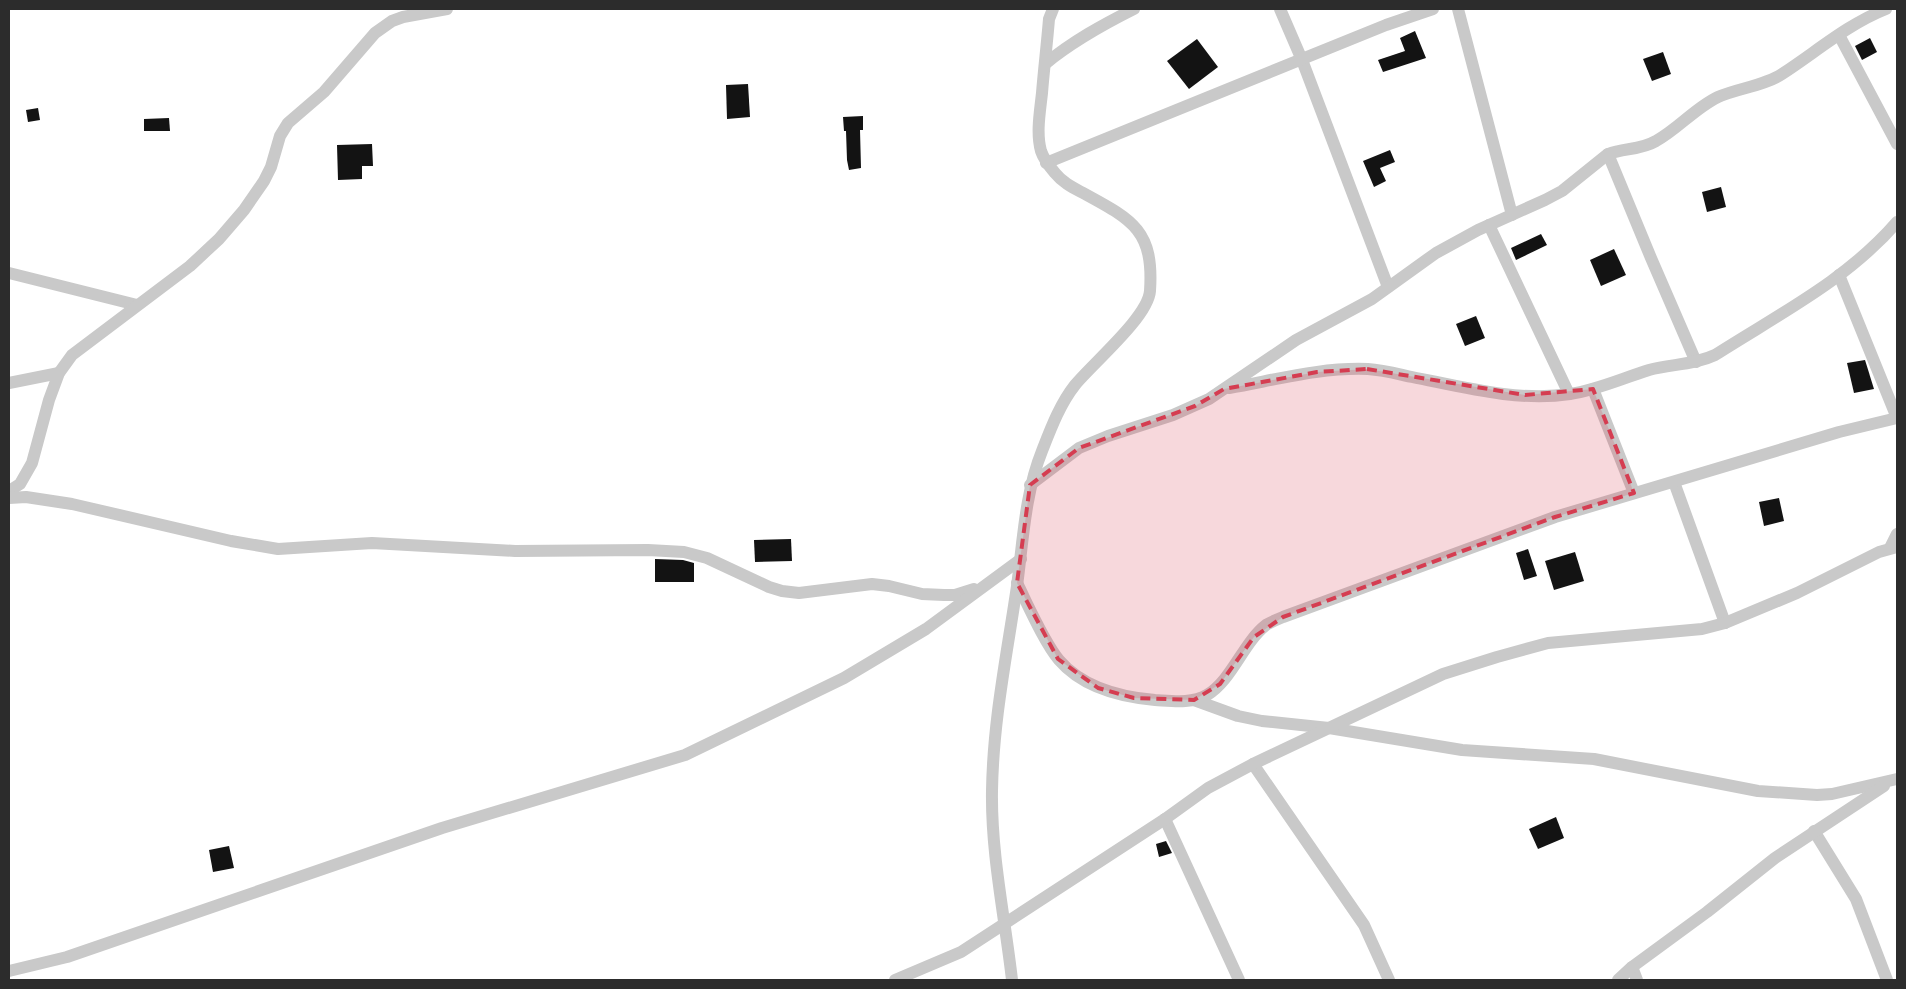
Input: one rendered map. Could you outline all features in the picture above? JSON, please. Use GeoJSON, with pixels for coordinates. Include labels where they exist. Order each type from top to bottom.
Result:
{"type":"FeatureCollection","features":[{"type":"Feature","properties":{"kind":"street"},"geometry":{"type":"LineString","coordinates":[[9,491],[20,484],[32,463],[46,408],[59,373],[72,355],[190,266],[219,239],[244,210],[264,181],[271,167],[280,136],[288,123],[324,92],[375,33],[392,21],[403,17],[446,9]]}},
{"type":"Feature","properties":{"kind":"street"},"geometry":{"type":"LineString","coordinates":[[1012,980],[996,858],[992,792],[997,710],[1021,559],[1030,485],[1041,452],[1060,408],[1074,386],[1142,312],[1150,294],[1150,267],[1146,244],[1138,230],[1118,212],[1069,186],[1046,163],[1041,153],[1039,129],[1049,19],[1053,9]]}},
{"type":"Feature","properties":{"kind":"street"},"geometry":{"type":"LineString","coordinates":[[1045,64],[1082,36],[1134,9]]}},
{"type":"Feature","properties":{"kind":"street"},"geometry":{"type":"LineString","coordinates":[[1280,9],[1302,60],[1388,287]]}},
{"type":"Feature","properties":{"kind":"street"},"geometry":{"type":"LineString","coordinates":[[1046,163],[1386,25],[1433,9]]}},
{"type":"Feature","properties":{"kind":"street"},"geometry":{"type":"LineString","coordinates":[[1458,9],[1512,215]]}},
{"type":"Feature","properties":{"kind":"street"},"geometry":{"type":"LineString","coordinates":[[1030,485],[1080,448],[1108,436],[1195,406],[1224,389],[1296,340],[1362,305],[1436,253],[1489,225],[1562,191],[1608,154],[1617,150],[1641,148],[1654,143],[1715,98],[1781,75],[1839,35],[1886,9]]}},
{"type":"Feature","properties":{"kind":"street"},"geometry":{"type":"LineString","coordinates":[[1839,35],[1897,144]]}},
{"type":"Feature","properties":{"kind":"street"},"geometry":{"type":"LineString","coordinates":[[1608,154],[1696,362]]}},
{"type":"Feature","properties":{"kind":"street"},"geometry":{"type":"LineString","coordinates":[[1224,389],[1317,372],[1368,369],[1465,388],[1517,394],[1546,396],[1593,389],[1658,368],[1696,362],[1715,355],[1823,288],[1863,257],[1897,222]]}},
{"type":"Feature","properties":{"kind":"street"},"geometry":{"type":"LineString","coordinates":[[1489,225],[1568,394]]}},
{"type":"Feature","properties":{"kind":"street"},"geometry":{"type":"LineString","coordinates":[[9,273],[137,305]]}},
{"type":"Feature","properties":{"kind":"street"},"geometry":{"type":"LineString","coordinates":[[1017,583],[1058,659],[1071,672],[1098,688],[1134,698],[1176,702],[1194,700],[1208,694],[1220,684],[1254,637],[1267,625],[1283,617],[1555,517],[1839,432],[1897,418],[1840,275]]}},
{"type":"Feature","properties":{"kind":"street"},"geometry":{"type":"LineString","coordinates":[[9,383],[59,373]]}},
{"type":"Feature","properties":{"kind":"street"},"geometry":{"type":"LineString","coordinates":[[1593,389],[1634,493]]}},
{"type":"Feature","properties":{"kind":"street"},"geometry":{"type":"LineString","coordinates":[[1674,482],[1725,623]]}},
{"type":"Feature","properties":{"kind":"street"},"geometry":{"type":"LineString","coordinates":[[9,498],[26,497],[72,504],[231,541],[278,549],[372,543],[515,550],[648,550],[684,552],[707,558],[782,592],[799,593],[872,584],[922,594],[956,595],[986,585]]}},
{"type":"Feature","properties":{"kind":"street"},"geometry":{"type":"LineString","coordinates":[[896,980],[961,952],[1165,820],[1208,788],[1253,764],[1443,674],[1548,643],[1702,629],[1725,623],[1797,594],[1894,547],[1897,534]]}},
{"type":"Feature","properties":{"kind":"street"},"geometry":{"type":"LineString","coordinates":[[9,971],[67,957],[442,828],[685,755],[844,678],[926,629],[1021,559]]}},
{"type":"Feature","properties":{"kind":"street"},"geometry":{"type":"LineString","coordinates":[[1194,700],[1238,716],[1329,728],[1462,750],[1594,759],[1758,791],[1817,795],[1832,794],[1894,780]]}},
{"type":"Feature","properties":{"kind":"street"},"geometry":{"type":"LineString","coordinates":[[1253,764],[1364,925],[1389,980]]}},
{"type":"Feature","properties":{"kind":"street"},"geometry":{"type":"LineString","coordinates":[[1618,980],[1632,967],[1707,912],[1775,858],[1894,780]]}},
{"type":"Feature","properties":{"kind":"street"},"geometry":{"type":"LineString","coordinates":[[1165,820],[1239,980]]}},
{"type":"Feature","properties":{"kind":"street"},"geometry":{"type":"LineString","coordinates":[[1814,831],[1856,899],[1887,980]]}},
{"type":"Feature","properties":{"kind":"street"},"geometry":{"type":"LineString","coordinates":[[1632,967],[1637,980]]}},
{"type":"Feature","properties":{"kind":"highlighted area"},"geometry":{"type":"Polygon","coordinates":[[[1367,369],[1525,395],[1593,389],[1634,493],[1555,517],[1283,617],[1254,637],[1220,684],[1194,700],[1134,698],[1098,688],[1058,659],[1017,583],[1030,485],[1079,448],[1195,406],[1224,389],[1317,372],[1367,369]]]}},
{"type":"Feature","properties":{"kind":"building"},"geometry":{"type":"Polygon","coordinates":[[[1415,31],[1426,58],[1383,72],[1378,60],[1405,51],[1400,38],[1415,31]]]}},
{"type":"Feature","properties":{"kind":"building"},"geometry":{"type":"Polygon","coordinates":[[[1870,38],[1877,52],[1862,60],[1855,46],[1870,38]]]}},
{"type":"Feature","properties":{"kind":"building"},"geometry":{"type":"Polygon","coordinates":[[[1197,39],[1218,67],[1189,89],[1167,61],[1197,39]]]}},
{"type":"Feature","properties":{"kind":"building"},"geometry":{"type":"Polygon","coordinates":[[[1663,52],[1671,74],[1652,81],[1643,59],[1663,52]]]}},
{"type":"Feature","properties":{"kind":"building"},"geometry":{"type":"Polygon","coordinates":[[[748,84],[750,117],[727,119],[726,85],[748,84]]]}},
{"type":"Feature","properties":{"kind":"building"},"geometry":{"type":"Polygon","coordinates":[[[38,108],[40,120],[28,122],[26,110],[38,108]]]}},
{"type":"Feature","properties":{"kind":"building"},"geometry":{"type":"Polygon","coordinates":[[[863,116],[863,130],[860,130],[861,168],[849,170],[843,117],[863,116]]]}},
{"type":"Feature","properties":{"kind":"building"},"geometry":{"type":"Polygon","coordinates":[[[169,118],[170,131],[144,131],[144,119],[169,118]]]}},
{"type":"Feature","properties":{"kind":"building"},"geometry":{"type":"Polygon","coordinates":[[[372,144],[373,166],[362,166],[362,179],[338,180],[337,145],[372,144]]]}},
{"type":"Feature","properties":{"kind":"building"},"geometry":{"type":"Polygon","coordinates":[[[1390,150],[1395,162],[1380,168],[1386,181],[1374,187],[1363,161],[1390,150]]]}},
{"type":"Feature","properties":{"kind":"building"},"geometry":{"type":"Polygon","coordinates":[[[1721,187],[1726,207],[1707,212],[1702,192],[1721,187]]]}},
{"type":"Feature","properties":{"kind":"building"},"geometry":{"type":"Polygon","coordinates":[[[1541,234],[1547,245],[1516,260],[1511,248],[1541,234]]]}},
{"type":"Feature","properties":{"kind":"building"},"geometry":{"type":"Polygon","coordinates":[[[1614,249],[1626,275],[1601,286],[1590,260],[1614,249]]]}},
{"type":"Feature","properties":{"kind":"building"},"geometry":{"type":"Polygon","coordinates":[[[1476,316],[1485,338],[1465,346],[1456,324],[1476,316]]]}},
{"type":"Feature","properties":{"kind":"building"},"geometry":{"type":"Polygon","coordinates":[[[1865,360],[1874,389],[1854,393],[1847,363],[1865,360]]]}},
{"type":"Feature","properties":{"kind":"building"},"geometry":{"type":"Polygon","coordinates":[[[1779,498],[1784,521],[1764,526],[1759,502],[1779,498]]]}},
{"type":"Feature","properties":{"kind":"building"},"geometry":{"type":"Polygon","coordinates":[[[791,539],[792,561],[755,562],[754,540],[791,539]]]}},
{"type":"Feature","properties":{"kind":"building"},"geometry":{"type":"Polygon","coordinates":[[[1528,549],[1537,576],[1524,580],[1516,553],[1528,549]]]}},
{"type":"Feature","properties":{"kind":"building"},"geometry":{"type":"Polygon","coordinates":[[[1575,552],[1584,581],[1554,590],[1545,561],[1575,552]]]}},
{"type":"Feature","properties":{"kind":"building"},"geometry":{"type":"Polygon","coordinates":[[[655,559],[683,560],[694,563],[694,582],[655,582],[655,559]]]}},
{"type":"Feature","properties":{"kind":"building"},"geometry":{"type":"Polygon","coordinates":[[[1556,817],[1564,838],[1538,849],[1529,829],[1556,817]]]}},
{"type":"Feature","properties":{"kind":"building"},"geometry":{"type":"Polygon","coordinates":[[[1166,841],[1172,853],[1159,857],[1156,844],[1166,841]]]}},
{"type":"Feature","properties":{"kind":"building"},"geometry":{"type":"Polygon","coordinates":[[[229,846],[234,868],[213,872],[209,850],[229,846]]]}}]}
